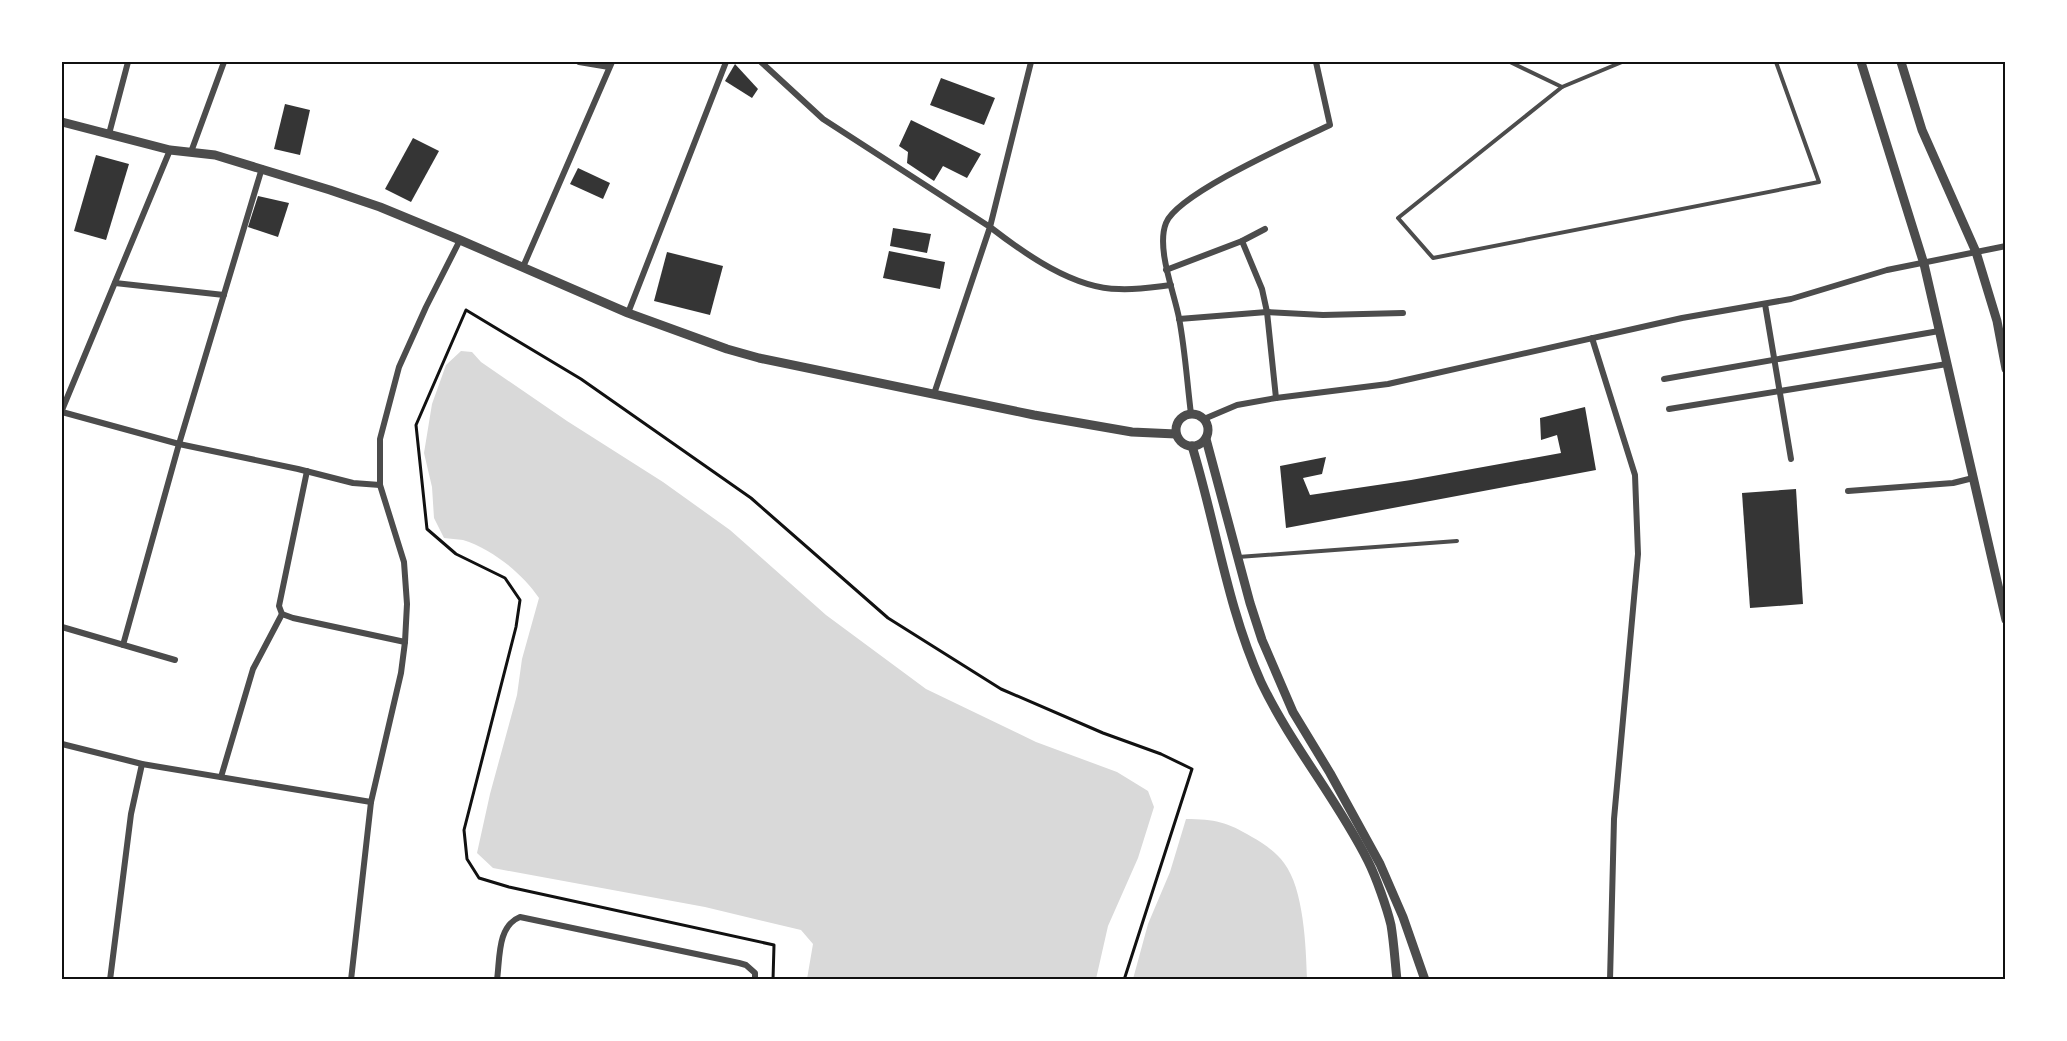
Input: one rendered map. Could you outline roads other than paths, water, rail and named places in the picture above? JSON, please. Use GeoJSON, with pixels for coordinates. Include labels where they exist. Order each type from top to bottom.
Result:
{"type":"FeatureCollection","features":[{"type":"Feature","properties":{"kind":"street"},"geometry":{"type":"LineString","coordinates":[[109,134],[128,62]]}},
{"type":"Feature","properties":{"kind":"street"},"geometry":{"type":"LineString","coordinates":[[191,152],[224,62]]}},
{"type":"Feature","properties":{"kind":"street"},"geometry":{"type":"LineString","coordinates":[[523,267],[610,64],[579,62]]}},
{"type":"Feature","properties":{"kind":"street"},"geometry":{"type":"LineString","coordinates":[[628,313],[726,62]]}},
{"type":"Feature","properties":{"kind":"street"},"geometry":{"type":"LineString","coordinates":[[761,62],[823,119],[1044,264],[1079,281],[1118,290],[1171,285]]}},
{"type":"Feature","properties":{"kind":"street"},"geometry":{"type":"LineString","coordinates":[[934,394],[990,227],[1031,62]]}},
{"type":"Feature","properties":{"kind":"street"},"geometry":{"type":"LineString","coordinates":[[1191,414],[1179,319],[1167,270],[1164,236],[1166,222],[1179,206],[1210,185],[1330,125],[1316,62]]}},
{"type":"Feature","properties":{"kind":"street"},"geometry":{"type":"LineString","coordinates":[[1861,62],[1924,264],[2006,620]]}},
{"type":"Feature","properties":{"kind":"street"},"geometry":{"type":"LineString","coordinates":[[1901,62],[1922,130],[1976,252],[1997,321],[2006,369]]}},
{"type":"Feature","properties":{"kind":"street"},"geometry":{"type":"LineString","coordinates":[[62,122],[170,150],[215,155],[380,207],[628,313],[727,349],[759,358],[1034,416],[1132,432],[1176,434]]}},
{"type":"Feature","properties":{"kind":"street"},"geometry":{"type":"LineString","coordinates":[[170,150],[62,411],[179,444],[353,483],[380,485]]}},
{"type":"Feature","properties":{"kind":"street"},"geometry":{"type":"LineString","coordinates":[[123,645],[179,444],[262,168]]}},
{"type":"Feature","properties":{"kind":"street"},"geometry":{"type":"LineString","coordinates":[[1167,270],[1242,241],[1265,229]]}},
{"type":"Feature","properties":{"kind":"street"},"geometry":{"type":"LineString","coordinates":[[351,980],[371,802],[401,673],[405,642],[407,604],[404,562],[380,485],[380,439],[399,367],[460,240]]}},
{"type":"Feature","properties":{"kind":"street"},"geometry":{"type":"LineString","coordinates":[[1242,241],[1262,289],[1267,312],[1276,398]]}},
{"type":"Feature","properties":{"kind":"street"},"geometry":{"type":"LineString","coordinates":[[1204,419],[1237,405],[1388,384],[1682,318],[1791,299],[1887,270],[2006,246]]}},
{"type":"Feature","properties":{"kind":"street"},"geometry":{"type":"LineString","coordinates":[[115,283],[224,295]]}},
{"type":"Feature","properties":{"kind":"street"},"geometry":{"type":"LineString","coordinates":[[1765,304],[1791,459]]}},
{"type":"Feature","properties":{"kind":"street"},"geometry":{"type":"LineString","coordinates":[[1179,319],[1267,312],[1323,315],[1403,313]]}},
{"type":"Feature","properties":{"kind":"street"},"geometry":{"type":"LineString","coordinates":[[1664,379],[1940,331]]}},
{"type":"Feature","properties":{"kind":"street"},"geometry":{"type":"LineString","coordinates":[[1592,338],[1635,475],[1638,554],[1614,819],[1610,980]]}},
{"type":"Feature","properties":{"kind":"street"},"geometry":{"type":"LineString","coordinates":[[1669,409],[1947,364]]}},
{"type":"Feature","properties":{"kind":"street"},"geometry":{"type":"LineString","coordinates":[[1191,414],[1204,419],[1209,429],[1206,439],[1192,447],[1179,441],[1176,434],[1179,420],[1191,414]]}},
{"type":"Feature","properties":{"kind":"street"},"geometry":{"type":"LineString","coordinates":[[1206,439],[1237,557],[1262,640],[1293,712],[1330,773],[1380,864],[1403,917],[1425,980]]}},
{"type":"Feature","properties":{"kind":"street"},"geometry":{"type":"LineString","coordinates":[[1192,447],[1242,633],[1273,705],[1369,863],[1391,925],[1397,980]]}},
{"type":"Feature","properties":{"kind":"street"},"geometry":{"type":"LineString","coordinates":[[221,777],[253,669],[282,614],[279,606],[307,471]]}},
{"type":"Feature","properties":{"kind":"street"},"geometry":{"type":"LineString","coordinates":[[1848,491],[1953,483],[1973,478]]}},
{"type":"Feature","properties":{"kind":"street"},"geometry":{"type":"LineString","coordinates":[[282,614],[405,642]]}},
{"type":"Feature","properties":{"kind":"street"},"geometry":{"type":"LineString","coordinates":[[62,627],[175,660]]}},
{"type":"Feature","properties":{"kind":"street"},"geometry":{"type":"LineString","coordinates":[[62,744],[142,764],[371,802]]}},
{"type":"Feature","properties":{"kind":"street"},"geometry":{"type":"LineString","coordinates":[[110,980],[131,814],[142,764]]}},
{"type":"Feature","properties":{"kind":"street"},"geometry":{"type":"LineString","coordinates":[[497,980],[503,935],[512,920],[520,917],[739,963],[755,974],[755,980]]}},
{"type":"Feature","properties":{"kind":"lane"},"geometry":{"type":"LineString","coordinates":[[1510,62],[1562,87]]}},
{"type":"Feature","properties":{"kind":"lane"},"geometry":{"type":"LineString","coordinates":[[1622,62],[1562,87],[1398,218],[1433,258],[1819,182],[1776,62]]}},
{"type":"Feature","properties":{"kind":"lane"},"geometry":{"type":"LineString","coordinates":[[1237,557],[1457,541]]}}]}
